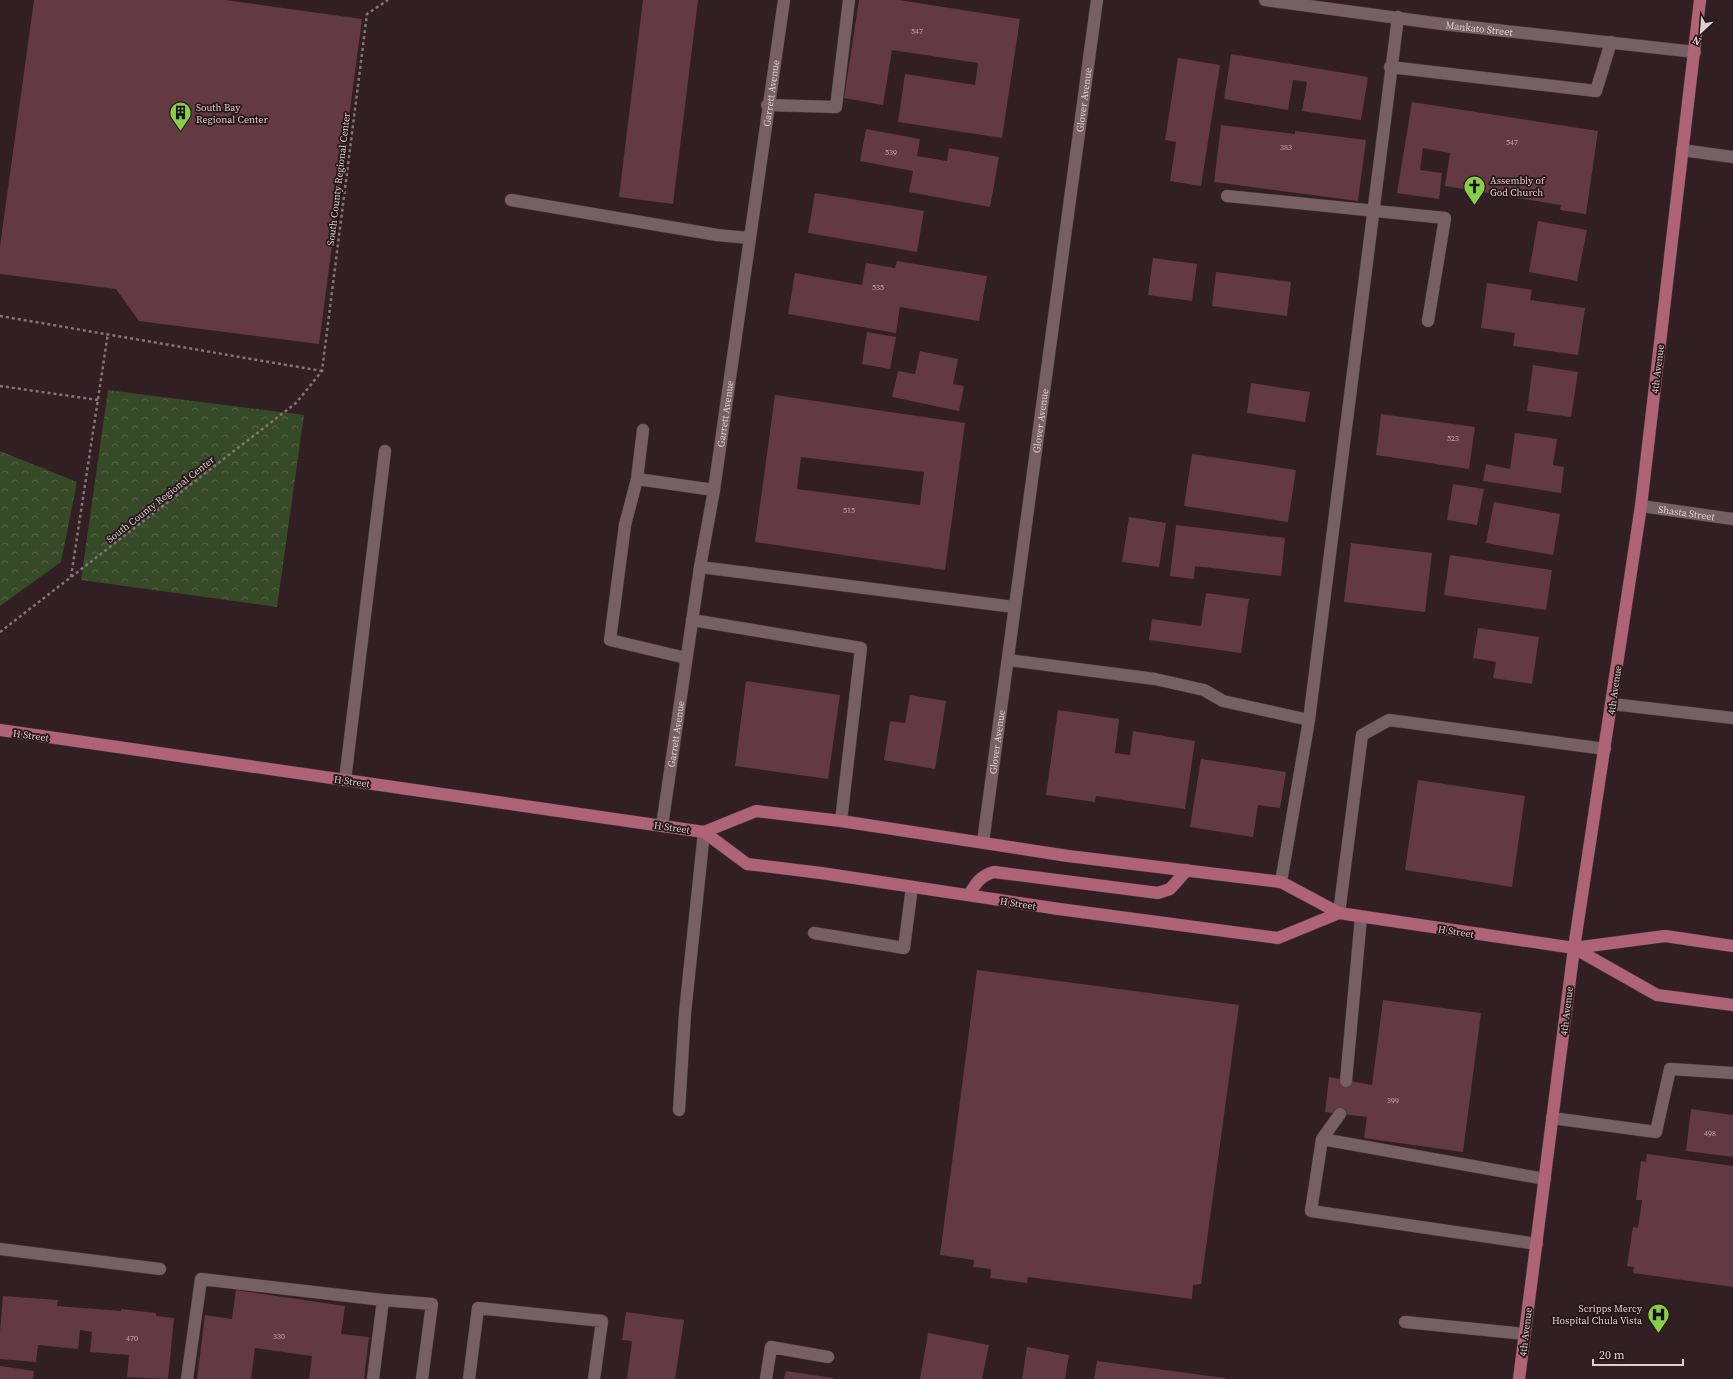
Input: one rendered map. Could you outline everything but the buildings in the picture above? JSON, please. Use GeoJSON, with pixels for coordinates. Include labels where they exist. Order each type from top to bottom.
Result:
{"type":"FeatureCollection","features":[{"type":"Feature","properties":{"kind":"main road","name":"4th Avenue"},"geometry":{"type":"LineString","coordinates":[[1519,1379],[1574,948],[1641,506],[1700,0]]}},
{"type":"Feature","properties":{"kind":"main road","name":"H Street"},"geometry":{"type":"LineString","coordinates":[[0,730],[704,832],[747,864],[1278,938],[1338,914]]}},
{"type":"Feature","properties":{"kind":"main road","name":"H Street"},"geometry":{"type":"LineString","coordinates":[[704,832],[756,811],[841,821],[1068,856],[1281,882],[1338,914],[1574,948],[1665,936],[1733,946]]}},
{"type":"Feature","properties":{"kind":"main road"},"geometry":{"type":"LineString","coordinates":[[969,895],[983,875],[994,872],[1158,893],[1170,889],[1186,870]]}},
{"type":"Feature","properties":{"kind":"main road","name":"H Street"},"geometry":{"type":"LineString","coordinates":[[1574,948],[1657,995],[1733,1005]]}},
{"type":"Feature","properties":{"kind":"street","name":"Garrett Avenue"},"geometry":{"type":"LineString","coordinates":[[662,826],[700,567],[714,490],[767,105],[784,0]]}},
{"type":"Feature","properties":{"kind":"street"},"geometry":{"type":"LineString","coordinates":[[767,105],[836,107],[849,0]]}},
{"type":"Feature","properties":{"kind":"street","name":"Glover Avenue"},"geometry":{"type":"LineString","coordinates":[[983,842],[1097,0]]}},
{"type":"Feature","properties":{"kind":"street","name":"Mankato Street"},"geometry":{"type":"LineString","coordinates":[[1265,0],[1398,16],[1442,24],[1695,52]]}},
{"type":"Feature","properties":{"kind":"street"},"geometry":{"type":"LineString","coordinates":[[1281,882],[1309,720],[1390,67],[1398,16]]}},
{"type":"Feature","properties":{"kind":"street"},"geometry":{"type":"LineString","coordinates":[[1390,67],[1596,91],[1610,42]]}},
{"type":"Feature","properties":{"kind":"street"},"geometry":{"type":"LineString","coordinates":[[1682,150],[1733,157]]}},
{"type":"Feature","properties":{"kind":"street"},"geometry":{"type":"LineString","coordinates":[[1227,196],[1445,218],[1428,321]]}},
{"type":"Feature","properties":{"kind":"street"},"geometry":{"type":"LineString","coordinates":[[512,200],[717,235],[749,238]]}},
{"type":"Feature","properties":{"kind":"street"},"geometry":{"type":"LineString","coordinates":[[643,430],[637,479],[625,525],[610,640],[686,658]]}},
{"type":"Feature","properties":{"kind":"street"},"geometry":{"type":"LineString","coordinates":[[345,780],[385,451]]}},
{"type":"Feature","properties":{"kind":"street"},"geometry":{"type":"LineString","coordinates":[[637,479],[714,490]]}},
{"type":"Feature","properties":{"kind":"street","name":"Shasta Street"},"geometry":{"type":"LineString","coordinates":[[1641,506],[1733,519]]}},
{"type":"Feature","properties":{"kind":"street"},"geometry":{"type":"LineString","coordinates":[[700,567],[1014,606]]}},
{"type":"Feature","properties":{"kind":"street"},"geometry":{"type":"LineString","coordinates":[[692,620],[861,648],[841,821]]}},
{"type":"Feature","properties":{"kind":"street"},"geometry":{"type":"LineString","coordinates":[[1008,660],[1155,679],[1204,690],[1223,701],[1309,720]]}},
{"type":"Feature","properties":{"kind":"street"},"geometry":{"type":"LineString","coordinates":[[1612,704],[1733,718]]}},
{"type":"Feature","properties":{"kind":"street"},"geometry":{"type":"LineString","coordinates":[[1338,914],[1362,735],[1389,720],[1605,749]]}},
{"type":"Feature","properties":{"kind":"street"},"geometry":{"type":"LineString","coordinates":[[679,1110],[685,1013],[704,832]]}},
{"type":"Feature","properties":{"kind":"street"},"geometry":{"type":"LineString","coordinates":[[814,933],[904,948],[912,887]]}},
{"type":"Feature","properties":{"kind":"street"},"geometry":{"type":"LineString","coordinates":[[1346,1081],[1361,917]]}},
{"type":"Feature","properties":{"kind":"street"},"geometry":{"type":"LineString","coordinates":[[1552,1118],[1656,1132],[1670,1068],[1733,1074]]}},
{"type":"Feature","properties":{"kind":"street"},"geometry":{"type":"LineString","coordinates":[[1340,1114],[1322,1139],[1311,1211],[1536,1244]]}},
{"type":"Feature","properties":{"kind":"street"},"geometry":{"type":"LineString","coordinates":[[1322,1139],[1545,1179]]}},
{"type":"Feature","properties":{"kind":"street"},"geometry":{"type":"LineString","coordinates":[[0,1249],[160,1269]]}},
{"type":"Feature","properties":{"kind":"street"},"geometry":{"type":"LineString","coordinates":[[187,1379],[201,1279],[383,1300],[432,1304],[422,1379]]}},
{"type":"Feature","properties":{"kind":"street"},"geometry":{"type":"LineString","coordinates":[[373,1379],[383,1300]]}},
{"type":"Feature","properties":{"kind":"street"},"geometry":{"type":"LineString","coordinates":[[469,1379],[478,1308],[602,1321],[594,1379]]}},
{"type":"Feature","properties":{"kind":"street"},"geometry":{"type":"LineString","coordinates":[[1405,1322],[1525,1334]]}},
{"type":"Feature","properties":{"kind":"street"},"geometry":{"type":"LineString","coordinates":[[766,1379],[770,1348],[828,1356]]}},
{"type":"Feature","properties":{"kind":"path","name":"South County Regional Center"},"geometry":{"type":"LineString","coordinates":[[0,632],[296,403],[322,371],[368,14],[388,0]]}},
{"type":"Feature","properties":{"kind":"path"},"geometry":{"type":"LineString","coordinates":[[0,316],[108,333],[322,371]]}},
{"type":"Feature","properties":{"kind":"path"},"geometry":{"type":"LineString","coordinates":[[71,578],[108,333]]}},
{"type":"Feature","properties":{"kind":"path"},"geometry":{"type":"LineString","coordinates":[[0,386],[98,400]]}},
{"type":"Feature","properties":{"kind":"green space"},"geometry":{"type":"Polygon","coordinates":[[[108,390],[304,415],[277,607],[81,580],[108,390]]]}},
{"type":"Feature","properties":{"kind":"green space"},"geometry":{"type":"Polygon","coordinates":[[[0,451],[77,482],[61,562],[0,606],[0,451]]]}},
{"type":"Feature","properties":{"kind":"place","name":"South Bay Regional Center"},"geometry":{"type":"Point","coordinates":[181,132]}},
{"type":"Feature","properties":{"kind":"place","name":"Assembly of God Church"},"geometry":{"type":"Point","coordinates":[1475,206]}},
{"type":"Feature","properties":{"kind":"place","name":"Scripps Mercy Hospital Chula Vista"},"geometry":{"type":"Point","coordinates":[1658,1334]}}]}
